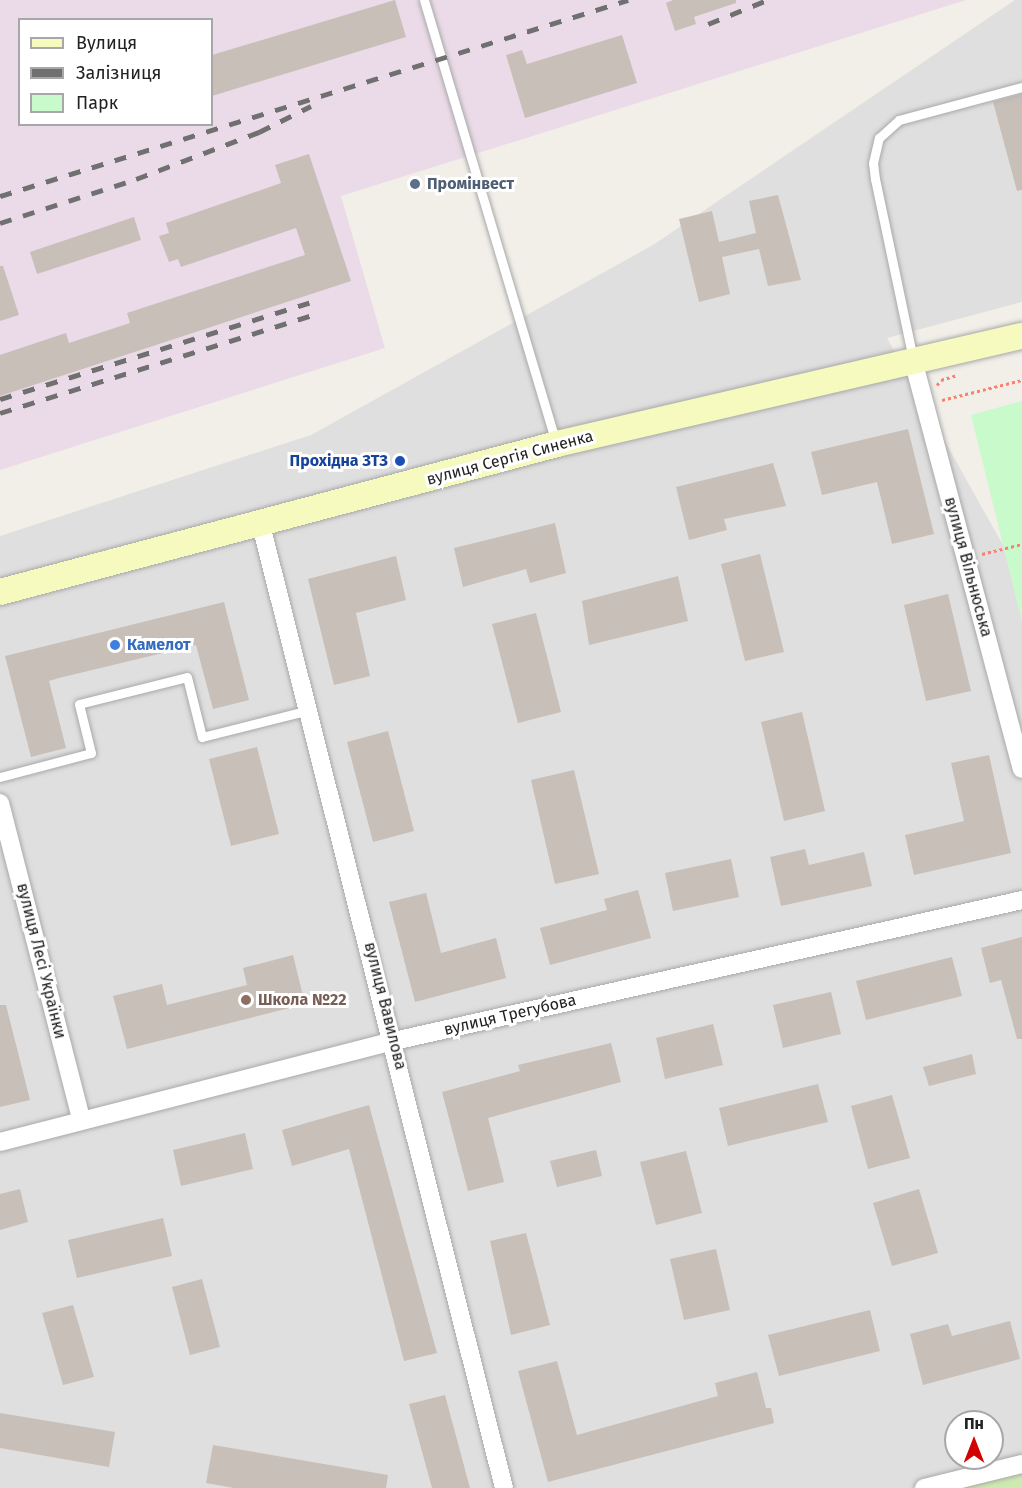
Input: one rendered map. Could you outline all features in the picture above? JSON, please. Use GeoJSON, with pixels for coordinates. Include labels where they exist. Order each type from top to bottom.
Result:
{"type":"FeatureCollection","features":[{"type":"Feature","properties":{"kind":"street","name":"вулиця Сергія Синенка"},"geometry":{"type":"LineString","coordinates":[[0,592],[261,525],[557,444],[914,364],[1022,336]]}},
{"type":"Feature","properties":{"kind":"street","name":"вулиця Вільнюська"},"geometry":{"type":"LineString","coordinates":[[914,364],[1022,770]]}},
{"type":"Feature","properties":{"kind":"street","name":"вулиця Вавилова"},"geometry":{"type":"LineString","coordinates":[[261,525],[394,1041],[504,1488]]}},
{"type":"Feature","properties":{"kind":"street","name":"вулиця Лесі Українки"},"geometry":{"type":"LineString","coordinates":[[0,803],[81,1119]]}},
{"type":"Feature","properties":{"kind":"street","name":"вулиця Трегубова"},"geometry":{"type":"LineString","coordinates":[[0,1142],[81,1119],[394,1041],[1022,900]]}},
{"type":"Feature","properties":{"kind":"street"},"geometry":{"type":"LineString","coordinates":[[924,1488],[1022,1464]]}},
{"type":"Feature","properties":{"kind":"lane"},"geometry":{"type":"LineString","coordinates":[[424,0],[557,444]]}},
{"type":"Feature","properties":{"kind":"lane"},"geometry":{"type":"LineString","coordinates":[[914,364],[875,179],[873,163],[879,138],[899,120],[1022,87]]}},
{"type":"Feature","properties":{"kind":"lane"},"geometry":{"type":"LineString","coordinates":[[0,777],[91,753],[79,704],[187,677],[202,737],[309,710]]}},
{"type":"Feature","properties":{"kind":"path"},"geometry":{"type":"LineString","coordinates":[[926,404],[941,380],[961,374]]}},
{"type":"Feature","properties":{"kind":"path"},"geometry":{"type":"LineString","coordinates":[[926,404],[1022,380]]}},
{"type":"Feature","properties":{"kind":"path"},"geometry":{"type":"LineString","coordinates":[[966,558],[1022,544]]}},
{"type":"Feature","properties":{"kind":"shaded area"},"geometry":{"type":"Polygon","coordinates":[[[0,0],[966,0],[341,196],[385,348],[0,470],[0,0]]]}},
{"type":"Feature","properties":{"kind":"shaded area"},"geometry":{"type":"Polygon","coordinates":[[[1015,0],[1022,0],[1022,302],[887,338],[1022,579],[1022,1488],[0,1488],[0,536],[311,435],[653,245],[1015,0]]]}},
{"type":"Feature","properties":{"kind":"green space"},"geometry":{"type":"Polygon","coordinates":[[[1022,401],[1022,622],[971,415],[1022,401]]]}},
{"type":"Feature","properties":{"kind":"green space"},"geometry":{"type":"Polygon","coordinates":[[[1022,1466],[1022,1488],[934,1488],[1022,1466]]]}},
{"type":"Feature","properties":{"kind":"building"},"geometry":{"type":"Polygon","coordinates":[[[395,0],[406,37],[213,96],[213,55],[395,0]]]}},
{"type":"Feature","properties":{"kind":"building"},"geometry":{"type":"Polygon","coordinates":[[[673,0],[736,0],[736,3],[694,17],[696,24],[675,31],[666,3],[673,0]]]}},
{"type":"Feature","properties":{"kind":"building"},"geometry":{"type":"Polygon","coordinates":[[[622,35],[637,83],[525,118],[506,55],[522,50],[527,64],[622,35]]]}},
{"type":"Feature","properties":{"kind":"building"},"geometry":{"type":"Polygon","coordinates":[[[1022,94],[1022,190],[1017,191],[993,102],[1022,94]]]}},
{"type":"Feature","properties":{"kind":"building"},"geometry":{"type":"Polygon","coordinates":[[[309,154],[351,281],[0,396],[0,355],[66,333],[69,343],[130,323],[127,313],[305,255],[296,228],[181,267],[178,259],[169,262],[159,236],[169,233],[166,223],[281,183],[275,165],[309,154]]]}},
{"type":"Feature","properties":{"kind":"building"},"geometry":{"type":"Polygon","coordinates":[[[778,195],[801,280],[768,286],[759,249],[722,257],[730,294],[699,302],[679,219],[712,211],[719,242],[756,233],[749,201],[778,195]]]}},
{"type":"Feature","properties":{"kind":"building"},"geometry":{"type":"Polygon","coordinates":[[[134,217],[141,240],[37,274],[30,252],[134,217]]]}},
{"type":"Feature","properties":{"kind":"building"},"geometry":{"type":"Polygon","coordinates":[[[0,266],[3,266],[19,315],[0,321],[0,266]]]}},
{"type":"Feature","properties":{"kind":"building"},"geometry":{"type":"Polygon","coordinates":[[[908,429],[934,534],[892,544],[877,482],[822,495],[811,452],[908,429]]]}},
{"type":"Feature","properties":{"kind":"building"},"geometry":{"type":"Polygon","coordinates":[[[773,463],[786,506],[724,519],[727,530],[689,540],[676,487],[773,463]]]}},
{"type":"Feature","properties":{"kind":"building"},"geometry":{"type":"Polygon","coordinates":[[[555,523],[566,573],[530,583],[526,569],[463,587],[454,548],[555,523]]]}},
{"type":"Feature","properties":{"kind":"building"},"geometry":{"type":"Polygon","coordinates":[[[760,554],[784,652],[745,661],[721,564],[760,554]]]}},
{"type":"Feature","properties":{"kind":"building"},"geometry":{"type":"Polygon","coordinates":[[[396,556],[406,600],[356,613],[370,676],[334,685],[308,579],[396,556]]]}},
{"type":"Feature","properties":{"kind":"building"},"geometry":{"type":"Polygon","coordinates":[[[678,576],[688,621],[589,645],[582,601],[678,576]]]}},
{"type":"Feature","properties":{"kind":"building"},"geometry":{"type":"Polygon","coordinates":[[[948,594],[971,691],[926,701],[904,605],[948,594]]]}},
{"type":"Feature","properties":{"kind":"building"},"geometry":{"type":"Polygon","coordinates":[[[224,602],[249,700],[213,709],[196,645],[59,678],[49,681],[66,748],[31,757],[5,656],[224,602]]]}},
{"type":"Feature","properties":{"kind":"building"},"geometry":{"type":"Polygon","coordinates":[[[536,613],[561,712],[518,723],[492,624],[536,613]]]}},
{"type":"Feature","properties":{"kind":"building"},"geometry":{"type":"Polygon","coordinates":[[[802,712],[825,811],[784,821],[761,722],[802,712]]]}},
{"type":"Feature","properties":{"kind":"building"},"geometry":{"type":"Polygon","coordinates":[[[388,731],[414,831],[373,842],[347,742],[388,731]]]}},
{"type":"Feature","properties":{"kind":"building"},"geometry":{"type":"Polygon","coordinates":[[[257,747],[279,834],[231,846],[209,759],[257,747]]]}},
{"type":"Feature","properties":{"kind":"building"},"geometry":{"type":"Polygon","coordinates":[[[989,755],[1011,853],[914,875],[905,835],[964,821],[951,763],[989,755]]]}},
{"type":"Feature","properties":{"kind":"building"},"geometry":{"type":"Polygon","coordinates":[[[574,770],[599,874],[555,884],[531,780],[574,770]]]}},
{"type":"Feature","properties":{"kind":"building"},"geometry":{"type":"Polygon","coordinates":[[[805,849],[809,865],[864,852],[872,886],[781,906],[770,857],[805,849]]]}},
{"type":"Feature","properties":{"kind":"building"},"geometry":{"type":"Polygon","coordinates":[[[731,859],[739,897],[673,911],[665,873],[731,859]]]}},
{"type":"Feature","properties":{"kind":"building"},"geometry":{"type":"Polygon","coordinates":[[[638,890],[651,938],[550,965],[540,928],[607,910],[604,899],[638,890]]]}},
{"type":"Feature","properties":{"kind":"building"},"geometry":{"type":"Polygon","coordinates":[[[426,893],[441,953],[496,938],[506,978],[415,1002],[389,902],[426,893]]]}},
{"type":"Feature","properties":{"kind":"building"},"geometry":{"type":"Polygon","coordinates":[[[1022,937],[1022,1039],[1017,1039],[1001,980],[990,983],[981,948],[1022,937]]]}},
{"type":"Feature","properties":{"kind":"building","name":"Школа №22"},"geometry":{"type":"Polygon","coordinates":[[[293,955],[305,1004],[127,1049],[113,996],[162,984],[167,1005],[247,985],[243,968],[293,955]]]}},
{"type":"Feature","properties":{"kind":"building"},"geometry":{"type":"Polygon","coordinates":[[[952,957],[962,996],[866,1020],[856,981],[952,957]]]}},
{"type":"Feature","properties":{"kind":"building"},"geometry":{"type":"Polygon","coordinates":[[[831,992],[841,1034],[783,1048],[773,1005],[831,992]]]}},
{"type":"Feature","properties":{"kind":"building"},"geometry":{"type":"Polygon","coordinates":[[[0,1005],[6,1005],[30,1100],[0,1107],[0,1005]]]}},
{"type":"Feature","properties":{"kind":"building"},"geometry":{"type":"Polygon","coordinates":[[[713,1024],[723,1065],[665,1079],[656,1038],[713,1024]]]}},
{"type":"Feature","properties":{"kind":"building"},"geometry":{"type":"Polygon","coordinates":[[[611,1043],[621,1082],[488,1118],[504,1182],[468,1191],[442,1092],[520,1071],[518,1065],[611,1043]]]}},
{"type":"Feature","properties":{"kind":"building"},"geometry":{"type":"Polygon","coordinates":[[[972,1054],[976,1074],[929,1086],[923,1067],[972,1054]]]}},
{"type":"Feature","properties":{"kind":"building"},"geometry":{"type":"Polygon","coordinates":[[[818,1084],[828,1122],[728,1146],[719,1108],[818,1084]]]}},
{"type":"Feature","properties":{"kind":"building"},"geometry":{"type":"Polygon","coordinates":[[[892,1095],[910,1158],[868,1169],[851,1106],[892,1095]]]}},
{"type":"Feature","properties":{"kind":"building"},"geometry":{"type":"Polygon","coordinates":[[[369,1105],[437,1353],[404,1361],[349,1149],[292,1166],[282,1130],[369,1105]]]}},
{"type":"Feature","properties":{"kind":"building"},"geometry":{"type":"Polygon","coordinates":[[[245,1133],[253,1169],[181,1186],[173,1150],[245,1133]]]}},
{"type":"Feature","properties":{"kind":"building"},"geometry":{"type":"Polygon","coordinates":[[[596,1150],[602,1176],[557,1187],[550,1161],[596,1150]]]}},
{"type":"Feature","properties":{"kind":"building"},"geometry":{"type":"Polygon","coordinates":[[[686,1151],[702,1213],[656,1225],[640,1162],[686,1151]]]}},
{"type":"Feature","properties":{"kind":"building"},"geometry":{"type":"Polygon","coordinates":[[[20,1189],[28,1222],[0,1230],[0,1194],[20,1189]]]}},
{"type":"Feature","properties":{"kind":"building"},"geometry":{"type":"Polygon","coordinates":[[[919,1189],[938,1253],[892,1266],[873,1203],[919,1189]]]}},
{"type":"Feature","properties":{"kind":"building"},"geometry":{"type":"Polygon","coordinates":[[[163,1218],[172,1256],[77,1278],[68,1240],[163,1218]]]}},
{"type":"Feature","properties":{"kind":"building"},"geometry":{"type":"Polygon","coordinates":[[[526,1233],[550,1325],[511,1335],[490,1241],[526,1233]]]}},
{"type":"Feature","properties":{"kind":"building"},"geometry":{"type":"Polygon","coordinates":[[[716,1249],[730,1310],[684,1320],[670,1259],[716,1249]]]}},
{"type":"Feature","properties":{"kind":"building"},"geometry":{"type":"Polygon","coordinates":[[[202,1279],[220,1347],[190,1355],[172,1287],[202,1279]]]}},
{"type":"Feature","properties":{"kind":"building"},"geometry":{"type":"Polygon","coordinates":[[[73,1305],[94,1377],[63,1385],[42,1313],[73,1305]]]}},
{"type":"Feature","properties":{"kind":"building"},"geometry":{"type":"Polygon","coordinates":[[[870,1310],[880,1351],[779,1376],[768,1335],[870,1310]]]}},
{"type":"Feature","properties":{"kind":"building"},"geometry":{"type":"Polygon","coordinates":[[[1010,1321],[1020,1359],[923,1385],[910,1334],[948,1324],[952,1336],[1010,1321]]]}},
{"type":"Feature","properties":{"kind":"building"},"geometry":{"type":"Polygon","coordinates":[[[557,1361],[577,1435],[718,1396],[715,1383],[757,1372],[766,1408],[771,1408],[774,1423],[548,1482],[518,1371],[557,1361]]]}},
{"type":"Feature","properties":{"kind":"building"},"geometry":{"type":"Polygon","coordinates":[[[445,1395],[470,1488],[432,1488],[409,1404],[445,1395]]]}},
{"type":"Feature","properties":{"kind":"building"},"geometry":{"type":"Polygon","coordinates":[[[0,1413],[115,1432],[109,1467],[0,1448],[0,1413]]]}},
{"type":"Feature","properties":{"kind":"building"},"geometry":{"type":"Polygon","coordinates":[[[213,1445],[388,1475],[386,1488],[234,1488],[206,1483],[213,1445]]]}},
{"type":"Feature","properties":{"kind":"railway"},"geometry":{"type":"LineString","coordinates":[[0,196],[628,0]]}},
{"type":"Feature","properties":{"kind":"railway"},"geometry":{"type":"LineString","coordinates":[[708,24],[767,0]]}},
{"type":"Feature","properties":{"kind":"railway"},"geometry":{"type":"LineString","coordinates":[[0,223],[136,179],[259,132],[311,106]]}},
{"type":"Feature","properties":{"kind":"railway"},"geometry":{"type":"LineString","coordinates":[[0,399],[309,303]]}},
{"type":"Feature","properties":{"kind":"railway"},"geometry":{"type":"LineString","coordinates":[[0,413],[312,315]]}},
{"type":"Feature","properties":{"kind":"place","name":"Промінвест"},"geometry":{"type":"Point","coordinates":[415,184]}},
{"type":"Feature","properties":{"kind":"place","name":"Прохідна ЗТЗ"},"geometry":{"type":"Point","coordinates":[400,461]}},
{"type":"Feature","properties":{"kind":"place","name":"Камелот"},"geometry":{"type":"Point","coordinates":[115,645]}},
{"type":"Feature","properties":{"kind":"place","name":"Школа №22"},"geometry":{"type":"Point","coordinates":[246,1000]}}]}
